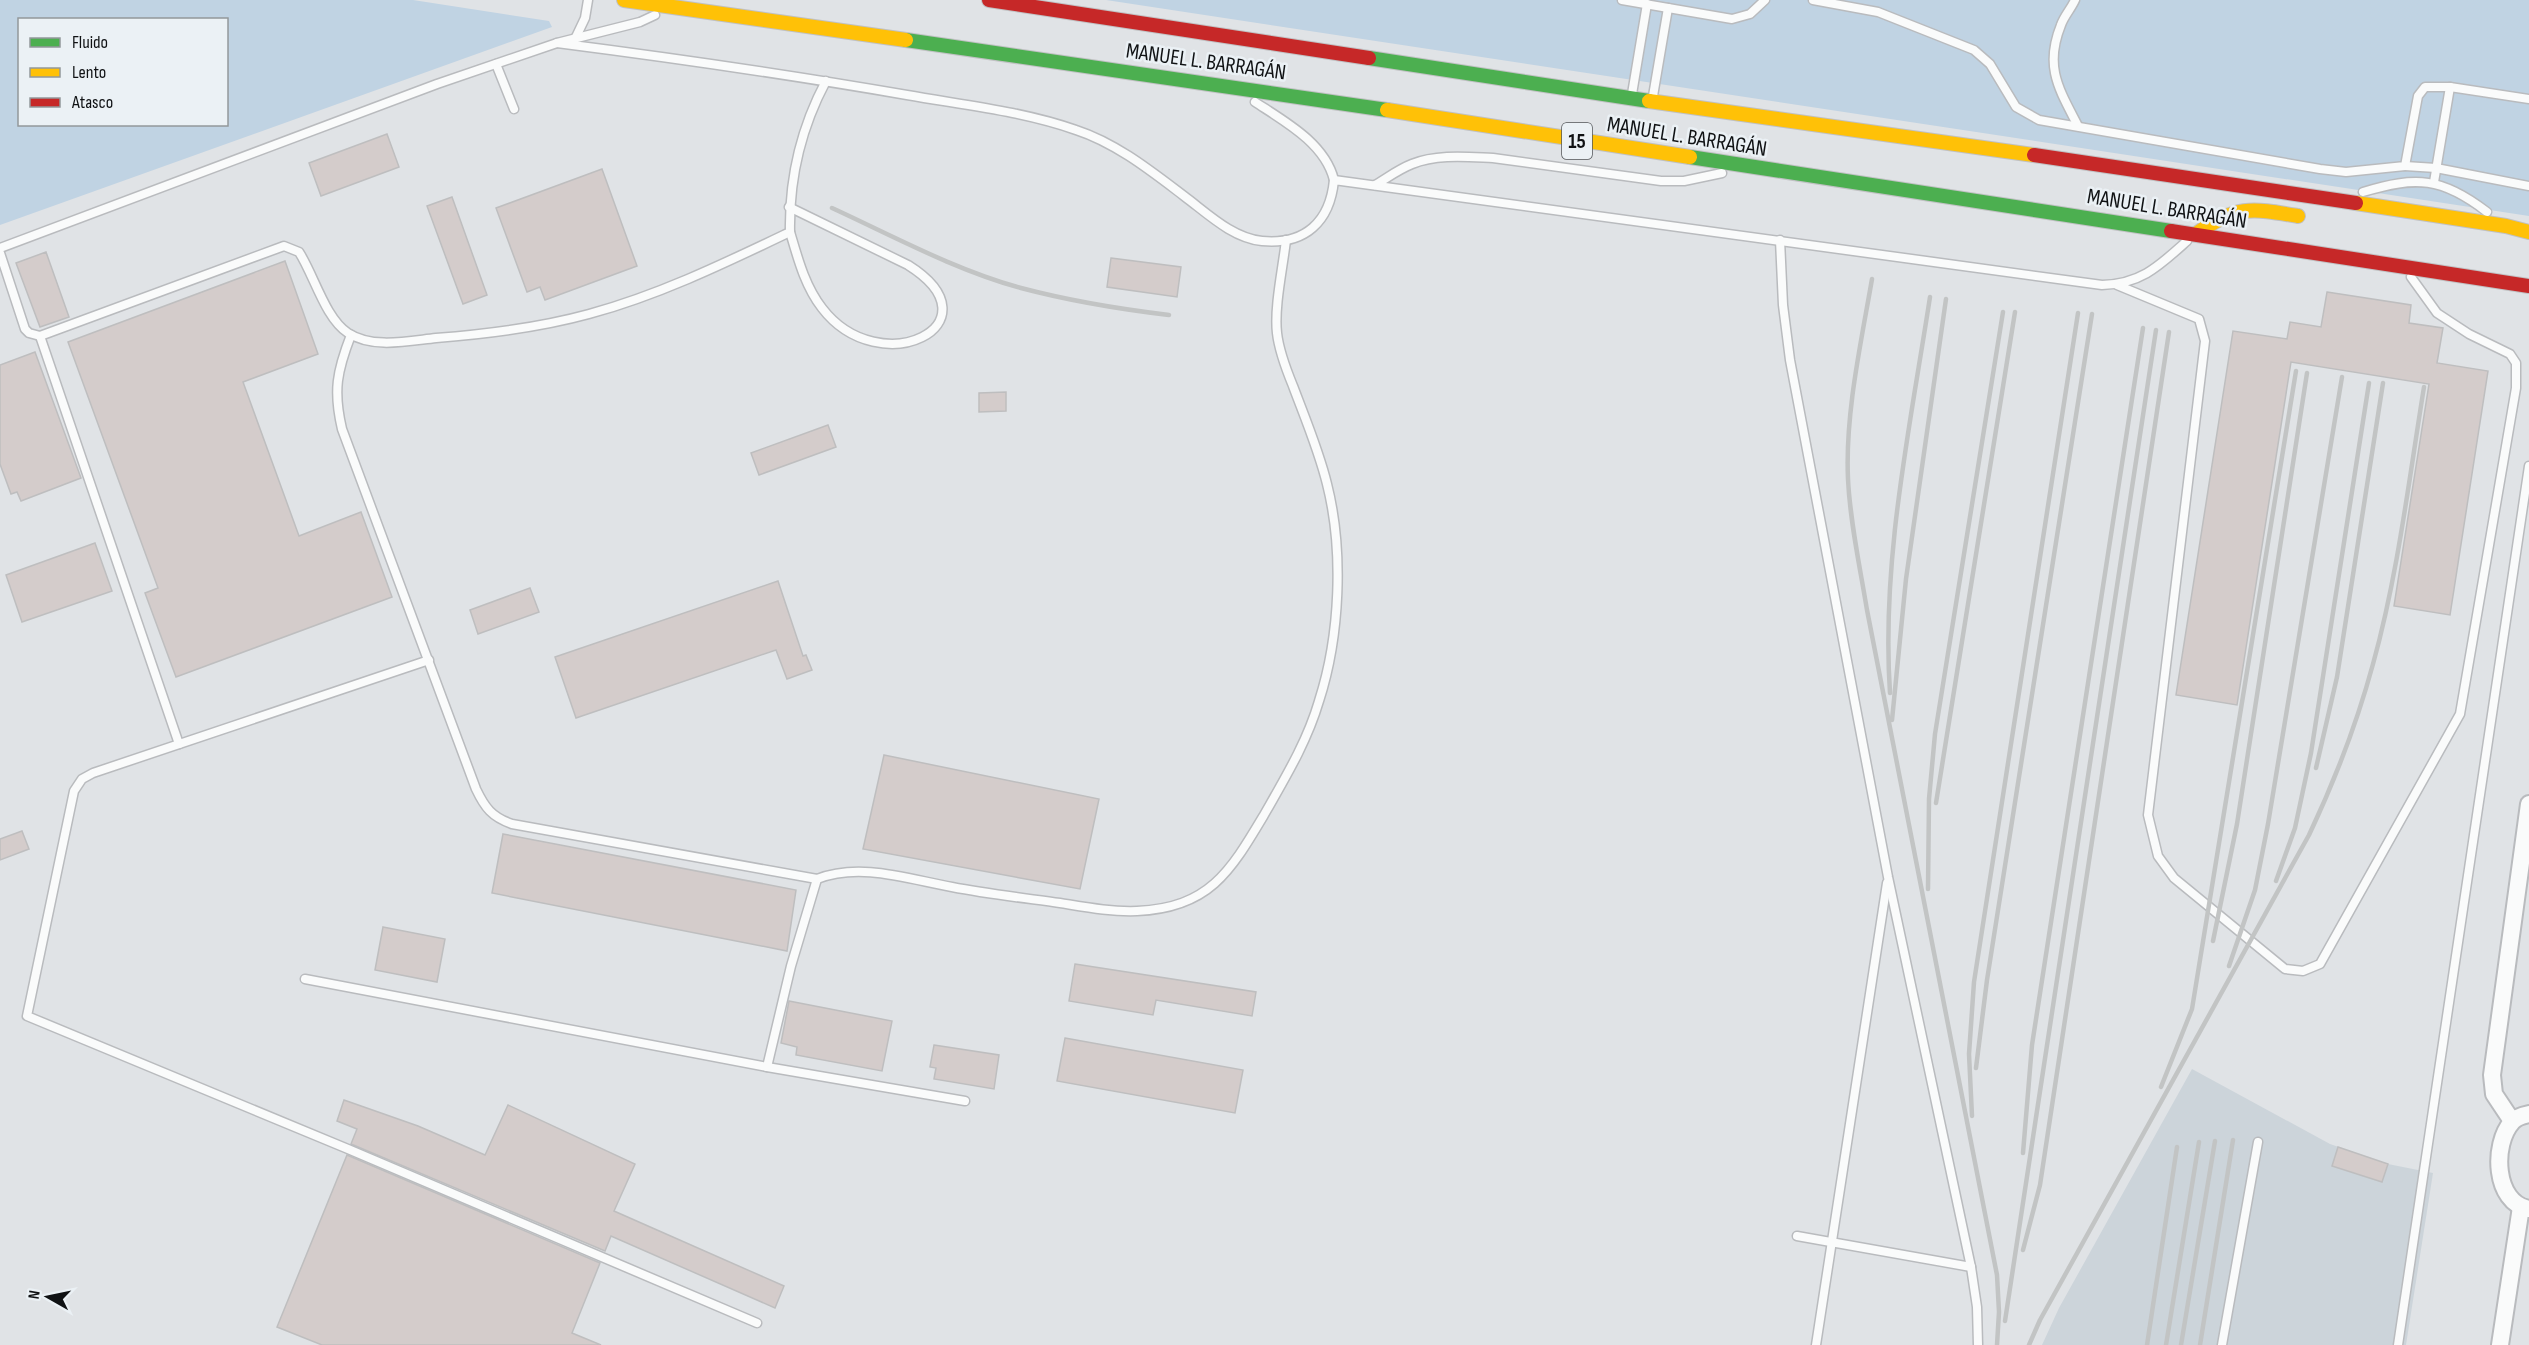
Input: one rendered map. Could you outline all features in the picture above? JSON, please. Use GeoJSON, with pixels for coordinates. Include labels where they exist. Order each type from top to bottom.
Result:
{"type":"FeatureCollection","features":[{"type":"Feature","properties":{"kind":"highway","name":"MANUEL L. BARRAGÁN"},"geometry":{"type":"LineString","coordinates":[[624,0],[1229,86],[1743,167],[2529,286]]}},
{"type":"Feature","properties":{"kind":"highway","name":"MANUEL L. BARRAGÁN"},"geometry":{"type":"LineString","coordinates":[[989,0],[1653,102],[2152,171],[2506,226],[2529,232]]}},
{"type":"Feature","properties":{"kind":"highway"},"geometry":{"type":"LineString","coordinates":[[2196,234],[2225,213],[2238,210],[2255,209],[2313,218]]}},
{"type":"Feature","properties":{"kind":"highway"},"geometry":{"type":"LineString","coordinates":[[2509,242],[2529,239]]}},
{"type":"Feature","properties":{"kind":"street"},"geometry":{"type":"LineString","coordinates":[[2512,1121],[2494,1094],[2492,1075],[2529,804]]}},
{"type":"Feature","properties":{"kind":"street"},"geometry":{"type":"LineString","coordinates":[[2500,1345],[2525,1208],[2513,1203],[2505,1192],[2499,1177],[2505,1135],[2512,1121],[2529,1114]]}},
{"type":"Feature","properties":{"kind":"lane"},"geometry":{"type":"LineString","coordinates":[[576,38],[585,18],[588,0]]}},
{"type":"Feature","properties":{"kind":"lane"},"geometry":{"type":"LineString","coordinates":[[1036,0],[1055,10]]}},
{"type":"Feature","properties":{"kind":"lane"},"geometry":{"type":"LineString","coordinates":[[1622,0],[1732,19],[1750,14],[1765,0]]}},
{"type":"Feature","properties":{"kind":"lane"},"geometry":{"type":"LineString","coordinates":[[1813,0],[1878,12],[1974,50],[1990,64],[2016,107],[2039,120],[2329,170],[2346,172],[2405,166],[2436,168],[2529,186]]}},
{"type":"Feature","properties":{"kind":"lane"},"geometry":{"type":"LineString","coordinates":[[2075,0],[2061,22],[2053,48],[2055,83],[2078,126]]}},
{"type":"Feature","properties":{"kind":"lane"},"geometry":{"type":"LineString","coordinates":[[1631,98],[1647,4]]}},
{"type":"Feature","properties":{"kind":"lane"},"geometry":{"type":"LineString","coordinates":[[0,249],[496,64],[557,43],[640,21],[676,7]]}},
{"type":"Feature","properties":{"kind":"lane"},"geometry":{"type":"LineString","coordinates":[[1653,102],[1668,8]]}},
{"type":"Feature","properties":{"kind":"lane"},"geometry":{"type":"LineString","coordinates":[[557,43],[826,81],[1012,114],[1077,130],[1126,154],[1229,229],[1259,240],[1286,240],[1305,234],[1318,224],[1327,210],[1333,193],[1334,180],[1331,169],[1323,156],[1303,135],[1229,86]]}},
{"type":"Feature","properties":{"kind":"lane"},"geometry":{"type":"LineString","coordinates":[[496,64],[513,109]]}},
{"type":"Feature","properties":{"kind":"lane"},"geometry":{"type":"LineString","coordinates":[[789,207],[908,265],[926,278],[936,290],[941,301],[942,310],[938,324],[925,338],[900,344],[876,342],[844,330],[827,314],[812,293],[800,267],[790,232],[789,207],[803,134],[813,106],[826,81]]}},
{"type":"Feature","properties":{"kind":"lane"},"geometry":{"type":"LineString","coordinates":[[2405,166],[2421,90],[2431,85],[2529,99]]}},
{"type":"Feature","properties":{"kind":"lane"},"geometry":{"type":"LineString","coordinates":[[2434,182],[2450,87]]}},
{"type":"Feature","properties":{"kind":"lane"},"geometry":{"type":"LineString","coordinates":[[1375,185],[1413,164],[1437,158],[1493,158],[1661,181],[1684,182],[1704,179],[1743,167]]}},
{"type":"Feature","properties":{"kind":"lane"},"geometry":{"type":"LineString","coordinates":[[1334,180],[1780,240],[2083,284],[2117,285],[2199,319],[2205,341],[2148,815],[2158,856],[2174,878],[2285,969],[2303,971],[2319,964],[2460,714],[2516,388],[2516,363],[2510,354],[2469,334],[2437,313],[2404,267]]}},
{"type":"Feature","properties":{"kind":"lane"},"geometry":{"type":"LineString","coordinates":[[2336,200],[2396,184],[2434,182],[2462,193],[2506,226]]}},
{"type":"Feature","properties":{"kind":"lane"},"geometry":{"type":"LineString","coordinates":[[0,253],[25,329],[29,333],[40,336],[284,246],[299,252],[338,326],[351,335],[379,342],[399,342],[503,332],[590,314],[656,292],[721,266],[790,232]]}},
{"type":"Feature","properties":{"kind":"lane"},"geometry":{"type":"LineString","coordinates":[[2117,285],[2149,273],[2196,234]]}},
{"type":"Feature","properties":{"kind":"lane"},"geometry":{"type":"LineString","coordinates":[[351,335],[341,361],[336,388],[342,429],[476,789],[489,812],[512,824],[817,879],[838,872],[868,872],[969,890],[1132,912],[1160,910],[1185,904],[1206,892],[1227,871],[1248,842],[1301,747],[1319,702],[1329,663],[1338,569],[1336,525],[1327,483],[1283,360],[1277,334],[1286,240]]}},
{"type":"Feature","properties":{"kind":"lane"},"geometry":{"type":"LineString","coordinates":[[1780,240],[1783,305],[1790,360],[1888,877],[1971,1267],[1977,1307],[1978,1345]]}},
{"type":"Feature","properties":{"kind":"lane"},"geometry":{"type":"LineString","coordinates":[[40,336],[179,744]]}},
{"type":"Feature","properties":{"kind":"lane"},"geometry":{"type":"LineString","coordinates":[[2398,1345],[2529,466]]}},
{"type":"Feature","properties":{"kind":"lane"},"geometry":{"type":"LineString","coordinates":[[429,660],[93,773],[77,784],[27,1016],[348,1149],[757,1323]]}},
{"type":"Feature","properties":{"kind":"lane"},"geometry":{"type":"LineString","coordinates":[[1816,1345],[1888,877]]}},
{"type":"Feature","properties":{"kind":"lane"},"geometry":{"type":"LineString","coordinates":[[767,1067],[791,966],[817,879]]}},
{"type":"Feature","properties":{"kind":"lane"},"geometry":{"type":"LineString","coordinates":[[305,979],[767,1067],[965,1101]]}},
{"type":"Feature","properties":{"kind":"lane"},"geometry":{"type":"LineString","coordinates":[[2222,1345],[2258,1142]]}},
{"type":"Feature","properties":{"kind":"lane"},"geometry":{"type":"LineString","coordinates":[[1797,1236],[1971,1267]]}},
{"type":"Feature","properties":{"kind":"shaded area"},"geometry":{"type":"Polygon","coordinates":[[[0,0],[413,0],[549,21],[552,27],[0,225],[0,0]]]}},
{"type":"Feature","properties":{"kind":"shaded area"},"geometry":{"type":"Polygon","coordinates":[[[1106,0],[2529,0],[2529,216],[1106,0]]]}},
{"type":"Feature","properties":{"kind":"shaded area"},"geometry":{"type":"Polygon","coordinates":[[[2192,1069],[2330,1144],[2388,1164],[2433,1173],[2406,1345],[2042,1345],[2059,1308],[2192,1069]]]}},
{"type":"Feature","properties":{"kind":"building"},"geometry":{"type":"Polygon","coordinates":[[[387,134],[399,167],[321,196],[309,163],[387,134]]]}},
{"type":"Feature","properties":{"kind":"building"},"geometry":{"type":"Polygon","coordinates":[[[602,169],[637,266],[545,300],[540,287],[527,292],[496,208],[602,169]]]}},
{"type":"Feature","properties":{"kind":"building"},"geometry":{"type":"Polygon","coordinates":[[[452,197],[487,295],[463,304],[427,206],[452,197]]]}},
{"type":"Feature","properties":{"kind":"building"},"geometry":{"type":"Polygon","coordinates":[[[46,252],[69,317],[40,327],[16,263],[46,252]]]}},
{"type":"Feature","properties":{"kind":"building"},"geometry":{"type":"Polygon","coordinates":[[[1111,258],[1181,267],[1177,297],[1107,287],[1111,258]]]}},
{"type":"Feature","properties":{"kind":"building"},"geometry":{"type":"Polygon","coordinates":[[[285,261],[318,354],[243,382],[299,536],[361,512],[392,597],[176,677],[145,593],[158,588],[68,342],[285,261]]]}},
{"type":"Feature","properties":{"kind":"building"},"geometry":{"type":"Polygon","coordinates":[[[2327,292],[2411,305],[2409,323],[2443,328],[2437,363],[2488,371],[2450,615],[2394,606],[2429,384],[2291,362],[2237,705],[2176,695],[2233,331],[2287,339],[2290,322],[2321,327],[2327,292]]]}},
{"type":"Feature","properties":{"kind":"building"},"geometry":{"type":"Polygon","coordinates":[[[35,352],[81,478],[21,501],[17,492],[11,494],[0,464],[0,365],[35,352]]]}},
{"type":"Feature","properties":{"kind":"building"},"geometry":{"type":"Polygon","coordinates":[[[1006,392],[1006,411],[979,412],[979,393],[1006,392]]]}},
{"type":"Feature","properties":{"kind":"building"},"geometry":{"type":"Polygon","coordinates":[[[828,425],[836,447],[759,475],[751,453],[828,425]]]}},
{"type":"Feature","properties":{"kind":"building"},"geometry":{"type":"Polygon","coordinates":[[[95,543],[112,591],[22,622],[6,575],[95,543]]]}},
{"type":"Feature","properties":{"kind":"building"},"geometry":{"type":"Polygon","coordinates":[[[778,581],[803,656],[806,655],[812,670],[787,679],[776,650],[576,718],[555,657],[778,581]]]}},
{"type":"Feature","properties":{"kind":"building"},"geometry":{"type":"Polygon","coordinates":[[[530,588],[539,612],[478,634],[470,610],[530,588]]]}},
{"type":"Feature","properties":{"kind":"building"},"geometry":{"type":"Polygon","coordinates":[[[884,755],[1099,799],[1080,889],[863,849],[884,755]]]}},
{"type":"Feature","properties":{"kind":"building"},"geometry":{"type":"Polygon","coordinates":[[[22,831],[29,849],[0,860],[0,839],[22,831]]]}},
{"type":"Feature","properties":{"kind":"building"},"geometry":{"type":"Polygon","coordinates":[[[503,834],[796,890],[787,951],[492,893],[503,834]]]}},
{"type":"Feature","properties":{"kind":"building"},"geometry":{"type":"Polygon","coordinates":[[[383,927],[445,939],[437,982],[375,970],[383,927]]]}},
{"type":"Feature","properties":{"kind":"building"},"geometry":{"type":"Polygon","coordinates":[[[1075,964],[1256,992],[1252,1016],[1156,1000],[1153,1015],[1069,1001],[1075,964]]]}},
{"type":"Feature","properties":{"kind":"building"},"geometry":{"type":"Polygon","coordinates":[[[789,1001],[892,1021],[882,1071],[796,1055],[797,1047],[781,1043],[789,1001]]]}},
{"type":"Feature","properties":{"kind":"building"},"geometry":{"type":"Polygon","coordinates":[[[1065,1038],[1243,1070],[1235,1113],[1057,1081],[1065,1038]]]}},
{"type":"Feature","properties":{"kind":"building"},"geometry":{"type":"Polygon","coordinates":[[[934,1045],[999,1055],[994,1089],[934,1079],[936,1068],[930,1067],[934,1045]]]}},
{"type":"Feature","properties":{"kind":"building"},"geometry":{"type":"Polygon","coordinates":[[[344,1100],[418,1126],[485,1155],[508,1105],[635,1164],[614,1211],[784,1286],[775,1308],[611,1236],[605,1251],[351,1144],[357,1129],[337,1121],[344,1100]]]}},
{"type":"Feature","properties":{"kind":"building"},"geometry":{"type":"Polygon","coordinates":[[[2338,1147],[2388,1164],[2382,1182],[2332,1166],[2338,1147]]]}},
{"type":"Feature","properties":{"kind":"building"},"geometry":{"type":"Polygon","coordinates":[[[347,1155],[600,1263],[572,1333],[601,1345],[322,1345],[277,1327],[347,1155]]]}},
{"type":"Feature","properties":{"kind":"railway"},"geometry":{"type":"LineString","coordinates":[[832,208],[925,252],[996,281],[1076,301],[1169,315]]}},
{"type":"Feature","properties":{"kind":"railway"},"geometry":{"type":"LineString","coordinates":[[1872,279],[1851,404],[1848,454],[1851,512],[1867,610],[1997,1275],[1999,1312],[1997,1345]]}},
{"type":"Feature","properties":{"kind":"railway"},"geometry":{"type":"LineString","coordinates":[[1890,693],[1888,643],[1893,544],[1906,445],[1930,297]]}},
{"type":"Feature","properties":{"kind":"railway"},"geometry":{"type":"LineString","coordinates":[[1892,720],[1906,579],[1946,299]]}},
{"type":"Feature","properties":{"kind":"railway"},"geometry":{"type":"LineString","coordinates":[[1928,889],[1929,799],[1935,734],[2003,312]]}},
{"type":"Feature","properties":{"kind":"railway"},"geometry":{"type":"LineString","coordinates":[[1936,803],[2015,312]]}},
{"type":"Feature","properties":{"kind":"railway"},"geometry":{"type":"LineString","coordinates":[[1972,1116],[1969,1054],[1974,982],[2078,313]]}},
{"type":"Feature","properties":{"kind":"railway"},"geometry":{"type":"LineString","coordinates":[[1976,1068],[1987,980],[2092,314]]}},
{"type":"Feature","properties":{"kind":"railway"},"geometry":{"type":"LineString","coordinates":[[2023,1153],[2032,1045],[2143,328]]}},
{"type":"Feature","properties":{"kind":"railway"},"geometry":{"type":"LineString","coordinates":[[2005,1321],[2156,330]]}},
{"type":"Feature","properties":{"kind":"railway"},"geometry":{"type":"LineString","coordinates":[[2023,1250],[2040,1185],[2169,332]]}},
{"type":"Feature","properties":{"kind":"railway"},"geometry":{"type":"LineString","coordinates":[[2161,1087],[2192,1009],[2296,371]]}},
{"type":"Feature","properties":{"kind":"railway"},"geometry":{"type":"LineString","coordinates":[[2213,941],[2237,824],[2307,373]]}},
{"type":"Feature","properties":{"kind":"railway"},"geometry":{"type":"LineString","coordinates":[[2229,966],[2255,890],[2268,824],[2342,377]]}},
{"type":"Feature","properties":{"kind":"railway"},"geometry":{"type":"LineString","coordinates":[[2276,881],[2295,828],[2311,753],[2369,383]]}},
{"type":"Feature","properties":{"kind":"railway"},"geometry":{"type":"LineString","coordinates":[[2316,768],[2337,677],[2383,383]]}},
{"type":"Feature","properties":{"kind":"railway"},"geometry":{"type":"LineString","coordinates":[[2029,1345],[2040,1320],[2309,835],[2328,793],[2353,730],[2382,630],[2402,526],[2424,387]]}},
{"type":"Feature","properties":{"kind":"railway"},"geometry":{"type":"LineString","coordinates":[[2200,1345],[2233,1140]]}},
{"type":"Feature","properties":{"kind":"railway"},"geometry":{"type":"LineString","coordinates":[[2181,1345],[2215,1141]]}},
{"type":"Feature","properties":{"kind":"railway"},"geometry":{"type":"LineString","coordinates":[[2166,1345],[2199,1142]]}},
{"type":"Feature","properties":{"kind":"railway"},"geometry":{"type":"LineString","coordinates":[[2147,1345],[2177,1147]]}},
{"type":"Feature","properties":{"kind":"traffic: fast"},"geometry":{"type":"LineString","coordinates":[[906,40],[1387,110]]}},
{"type":"Feature","properties":{"kind":"traffic: fast"},"geometry":{"type":"LineString","coordinates":[[1369,58],[1649,101]]}},
{"type":"Feature","properties":{"kind":"traffic: fast"},"geometry":{"type":"LineString","coordinates":[[1690,157],[2171,231]]}},
{"type":"Feature","properties":{"kind":"traffic: slow"},"geometry":{"type":"LineString","coordinates":[[624,0],[906,40]]}},
{"type":"Feature","properties":{"kind":"traffic: slow"},"geometry":{"type":"LineString","coordinates":[[1649,101],[2034,155]]}},
{"type":"Feature","properties":{"kind":"traffic: slow"},"geometry":{"type":"LineString","coordinates":[[1387,110],[1690,157]]}},
{"type":"Feature","properties":{"kind":"traffic: slow"},"geometry":{"type":"LineString","coordinates":[[2356,203],[2506,226],[2529,232]]}},
{"type":"Feature","properties":{"kind":"traffic: slow"},"geometry":{"type":"LineString","coordinates":[[2196,234],[2222,218],[2244,211],[2268,211],[2298,216]]}},
{"type":"Feature","properties":{"kind":"traffic: jam"},"geometry":{"type":"LineString","coordinates":[[989,0],[1369,58]]}},
{"type":"Feature","properties":{"kind":"traffic: jam"},"geometry":{"type":"LineString","coordinates":[[2034,155],[2356,203]]}},
{"type":"Feature","properties":{"kind":"traffic: jam"},"geometry":{"type":"LineString","coordinates":[[2171,231],[2529,286]]}}]}
